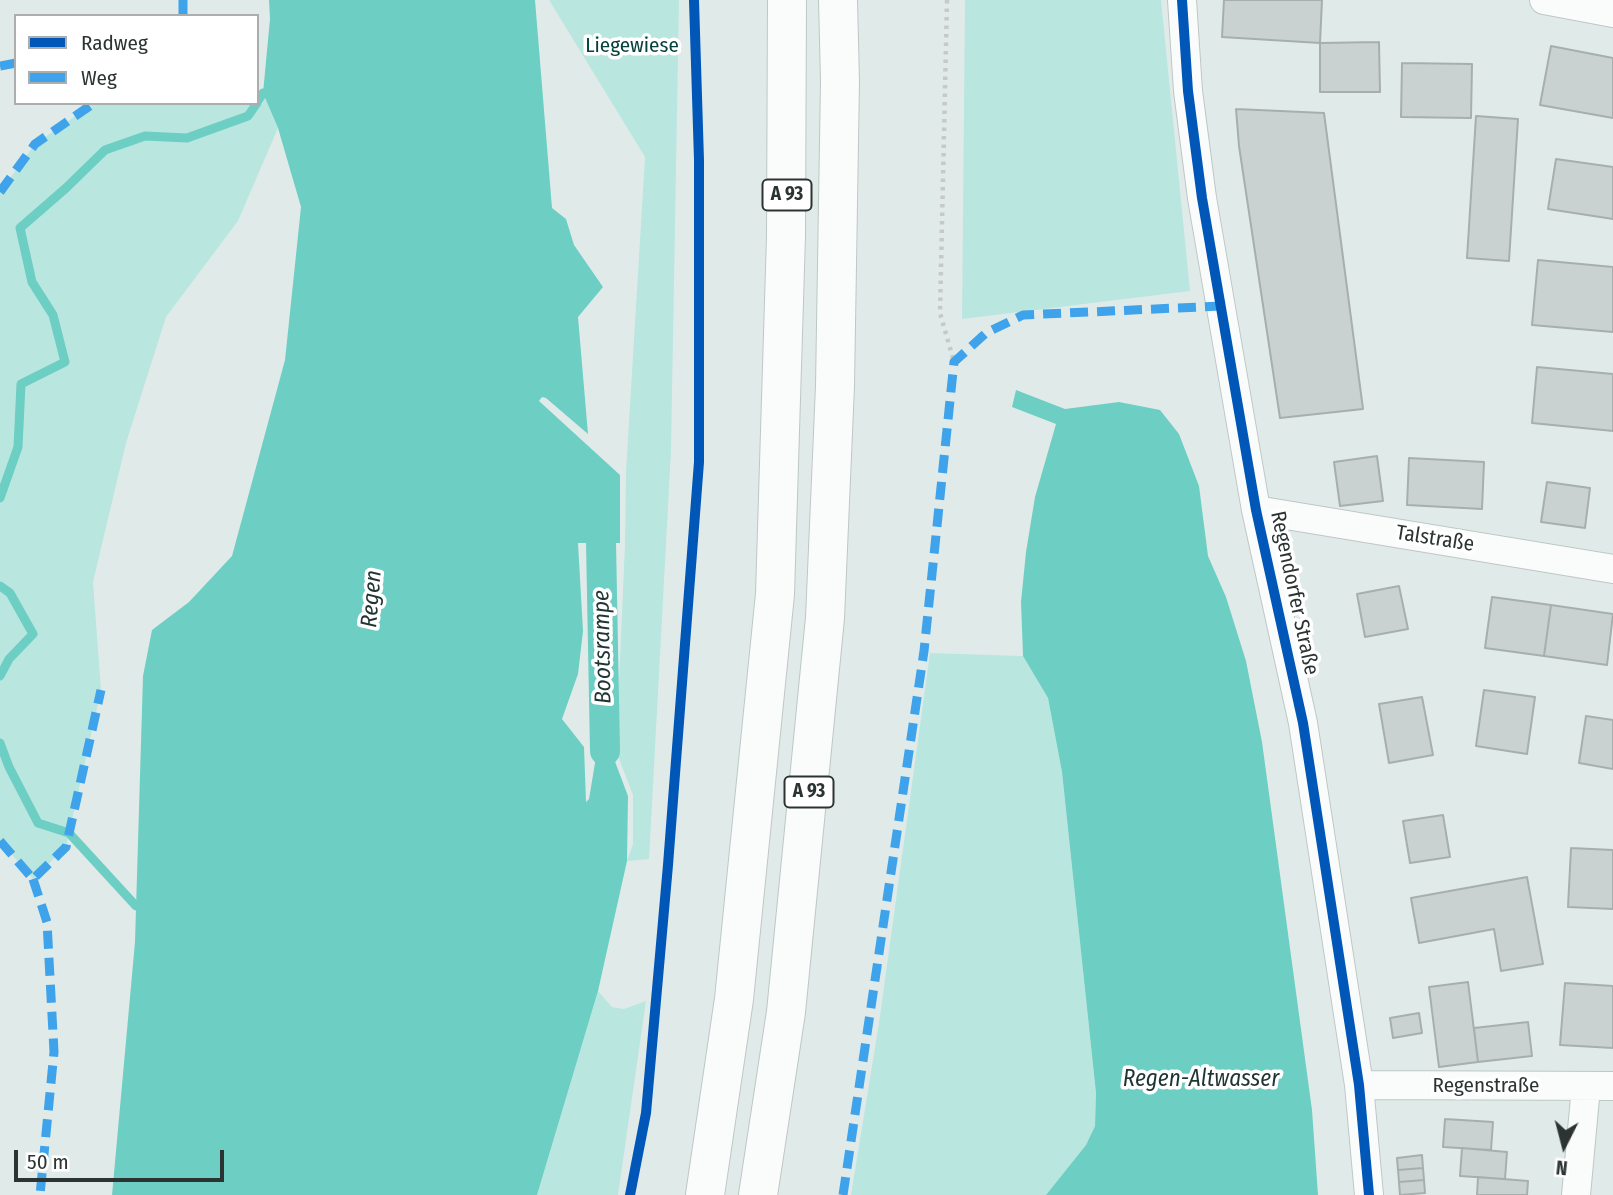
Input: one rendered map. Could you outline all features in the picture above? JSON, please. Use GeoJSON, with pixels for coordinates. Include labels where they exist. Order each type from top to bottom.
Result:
{"type":"FeatureCollection","features":[{"type":"Feature","properties":{"kind":"highway","name":"A 93"},"geometry":{"type":"LineString","coordinates":[[705,1195],[734,999],[775,594],[786,236],[787,0]]}},
{"type":"Feature","properties":{"kind":"highway","name":"A 93"},"geometry":{"type":"LineString","coordinates":[[758,1195],[786,1012],[825,618],[835,386],[840,81],[838,0]]}},
{"type":"Feature","properties":{"kind":"street","name":"Regendorfer Straße"},"geometry":{"type":"LineString","coordinates":[[1182,0],[1188,91],[1202,198],[1256,510],[1303,723],[1359,1085],[1369,1195]]}},
{"type":"Feature","properties":{"kind":"street"},"geometry":{"type":"LineString","coordinates":[[1544,0],[1613,13]]}},
{"type":"Feature","properties":{"kind":"street","name":"Talstraße"},"geometry":{"type":"LineString","coordinates":[[1256,510],[1613,569]]}},
{"type":"Feature","properties":{"kind":"street","name":"Regenstraße"},"geometry":{"type":"LineString","coordinates":[[1359,1085],[1599,1086]]}},
{"type":"Feature","properties":{"kind":"street"},"geometry":{"type":"LineString","coordinates":[[1576,1195],[1599,1086]]}},
{"type":"Feature","properties":{"kind":"path"},"geometry":{"type":"LineString","coordinates":[[947,0],[940,313],[954,362]]}},
{"type":"Feature","properties":{"kind":"green space","name":"Liegewiese"},"geometry":{"type":"Polygon","coordinates":[[[549,0],[679,0],[671,451],[649,859],[627,861],[633,844],[633,795],[616,751],[626,472],[645,157],[549,0]]]}},
{"type":"Feature","properties":{"kind":"green space"},"geometry":{"type":"Polygon","coordinates":[[[965,0],[1161,0],[1190,291],[962,319],[965,0]]]}},
{"type":"Feature","properties":{"kind":"green space"},"geometry":{"type":"Polygon","coordinates":[[[259,93],[263,93],[278,128],[238,221],[166,317],[126,443],[93,582],[101,690],[66,847],[33,879],[0,841],[0,192],[35,144],[91,105],[259,105],[259,93]]]}},
{"type":"Feature","properties":{"kind":"green space"},"geometry":{"type":"Polygon","coordinates":[[[930,653],[1023,656],[1048,698],[1062,772],[1096,1093],[1095,1126],[1086,1145],[1046,1195],[851,1195],[879,1023],[930,653]]]}},
{"type":"Feature","properties":{"kind":"green space"},"geometry":{"type":"Polygon","coordinates":[[[598,991],[612,1007],[624,1009],[646,1001],[618,1195],[537,1195],[598,991]]]}},
{"type":"Feature","properties":{"kind":"water","name":"Regen"},"geometry":{"type":"Polygon","coordinates":[[[269,0],[535,0],[552,208],[566,219],[574,245],[603,287],[578,317],[588,434],[546,398],[542,397],[539,401],[620,475],[620,543],[578,543],[583,631],[578,674],[562,719],[584,747],[586,802],[589,799],[598,745],[605,751],[611,751],[628,796],[627,861],[598,991],[537,1195],[112,1195],[135,942],[143,676],[152,630],[189,602],[232,556],[285,360],[301,207],[278,128],[263,93],[270,19],[269,0]]]}},
{"type":"Feature","properties":{"kind":"water","name":"Regen-Altwasser"},"geometry":{"type":"Polygon","coordinates":[[[1016,390],[1065,409],[1119,402],[1160,410],[1179,434],[1199,486],[1208,556],[1226,597],[1246,661],[1262,742],[1312,1110],[1318,1195],[1046,1195],[1086,1145],[1095,1126],[1096,1093],[1062,772],[1048,698],[1023,656],[1021,602],[1026,552],[1035,497],[1056,424],[1012,407],[1016,390]]]}},
{"type":"Feature","properties":{"kind":"building"},"geometry":{"type":"Polygon","coordinates":[[[1224,0],[1322,0],[1320,43],[1222,37],[1224,0]]]}},
{"type":"Feature","properties":{"kind":"building"},"geometry":{"type":"Polygon","coordinates":[[[1379,42],[1380,92],[1320,92],[1320,43],[1379,42]]]}},
{"type":"Feature","properties":{"kind":"building"},"geometry":{"type":"Polygon","coordinates":[[[1551,46],[1613,58],[1613,118],[1540,105],[1551,46]]]}},
{"type":"Feature","properties":{"kind":"building"},"geometry":{"type":"Polygon","coordinates":[[[1402,63],[1472,64],[1471,118],[1401,117],[1402,63]]]}},
{"type":"Feature","properties":{"kind":"building"},"geometry":{"type":"Polygon","coordinates":[[[1236,109],[1324,113],[1363,409],[1280,418],[1239,146],[1236,109]]]}},
{"type":"Feature","properties":{"kind":"building"},"geometry":{"type":"Polygon","coordinates":[[[1476,116],[1518,119],[1509,261],[1467,258],[1476,116]]]}},
{"type":"Feature","properties":{"kind":"building"},"geometry":{"type":"Polygon","coordinates":[[[1556,159],[1613,167],[1613,219],[1548,209],[1556,159]]]}},
{"type":"Feature","properties":{"kind":"building"},"geometry":{"type":"Polygon","coordinates":[[[1538,260],[1613,267],[1613,332],[1532,325],[1538,260]]]}},
{"type":"Feature","properties":{"kind":"building"},"geometry":{"type":"Polygon","coordinates":[[[1537,367],[1613,374],[1613,431],[1532,423],[1537,367]]]}},
{"type":"Feature","properties":{"kind":"building"},"geometry":{"type":"Polygon","coordinates":[[[1377,456],[1383,501],[1340,506],[1334,462],[1377,456]]]}},
{"type":"Feature","properties":{"kind":"building"},"geometry":{"type":"Polygon","coordinates":[[[1409,458],[1484,462],[1482,509],[1407,505],[1409,458]]]}},
{"type":"Feature","properties":{"kind":"building"},"geometry":{"type":"Polygon","coordinates":[[[1547,482],[1590,488],[1585,528],[1541,522],[1547,482]]]}},
{"type":"Feature","properties":{"kind":"building"},"geometry":{"type":"Polygon","coordinates":[[[1399,586],[1408,629],[1365,637],[1357,594],[1399,586]]]}},
{"type":"Feature","properties":{"kind":"building"},"geometry":{"type":"Polygon","coordinates":[[[1492,597],[1551,605],[1544,656],[1485,648],[1492,597]]]}},
{"type":"Feature","properties":{"kind":"building"},"geometry":{"type":"Polygon","coordinates":[[[1551,605],[1613,614],[1607,665],[1544,656],[1551,605]]]}},
{"type":"Feature","properties":{"kind":"building"},"geometry":{"type":"Polygon","coordinates":[[[1484,690],[1535,697],[1527,754],[1476,746],[1484,690]]]}},
{"type":"Feature","properties":{"kind":"building"},"geometry":{"type":"Polygon","coordinates":[[[1422,697],[1433,755],[1389,763],[1379,704],[1422,697]]]}},
{"type":"Feature","properties":{"kind":"building"},"geometry":{"type":"Polygon","coordinates":[[[1586,716],[1613,720],[1613,769],[1579,763],[1586,716]]]}},
{"type":"Feature","properties":{"kind":"building"},"geometry":{"type":"Polygon","coordinates":[[[1443,815],[1450,857],[1410,863],[1403,821],[1443,815]]]}},
{"type":"Feature","properties":{"kind":"building"},"geometry":{"type":"Polygon","coordinates":[[[1571,848],[1613,850],[1613,909],[1568,907],[1571,848]]]}},
{"type":"Feature","properties":{"kind":"building"},"geometry":{"type":"Polygon","coordinates":[[[1527,877],[1543,964],[1501,971],[1494,929],[1419,943],[1411,898],[1527,877]]]}},
{"type":"Feature","properties":{"kind":"building"},"geometry":{"type":"Polygon","coordinates":[[[1468,982],[1478,1062],[1439,1067],[1429,987],[1468,982]]]}},
{"type":"Feature","properties":{"kind":"building"},"geometry":{"type":"Polygon","coordinates":[[[1565,983],[1613,986],[1613,1048],[1560,1045],[1565,983]]]}},
{"type":"Feature","properties":{"kind":"building"},"geometry":{"type":"Polygon","coordinates":[[[1419,1013],[1422,1033],[1393,1038],[1390,1018],[1419,1013]]]}},
{"type":"Feature","properties":{"kind":"building"},"geometry":{"type":"Polygon","coordinates":[[[1528,1022],[1532,1056],[1478,1062],[1474,1028],[1528,1022]]]}},
{"type":"Feature","properties":{"kind":"building"},"geometry":{"type":"Polygon","coordinates":[[[1445,1119],[1493,1122],[1491,1150],[1443,1147],[1445,1119]]]}},
{"type":"Feature","properties":{"kind":"building"},"geometry":{"type":"Polygon","coordinates":[[[1462,1148],[1507,1152],[1505,1179],[1460,1176],[1462,1148]]]}},
{"type":"Feature","properties":{"kind":"building"},"geometry":{"type":"Polygon","coordinates":[[[1422,1155],[1423,1168],[1398,1170],[1397,1158],[1422,1155]]]}},
{"type":"Feature","properties":{"kind":"building"},"geometry":{"type":"Polygon","coordinates":[[[1423,1168],[1424,1180],[1399,1182],[1398,1170],[1423,1168]]]}},
{"type":"Feature","properties":{"kind":"building"},"geometry":{"type":"Polygon","coordinates":[[[1478,1177],[1528,1181],[1527,1195],[1477,1195],[1478,1177]]]}},
{"type":"Feature","properties":{"kind":"building"},"geometry":{"type":"Polygon","coordinates":[[[1424,1180],[1425,1193],[1400,1195],[1399,1182],[1424,1180]]]}},
{"type":"Feature","properties":{"kind":"waterway"},"geometry":{"type":"LineString","coordinates":[[259,99],[263,93]]}},
{"type":"Feature","properties":{"kind":"waterway"},"geometry":{"type":"LineString","coordinates":[[0,498],[18,447],[21,384],[65,362],[53,315],[32,282],[20,228],[105,150],[145,136],[187,138],[248,116],[256,105]]}},
{"type":"Feature","properties":{"kind":"waterway","name":"Bootsrampe"},"geometry":{"type":"LineString","coordinates":[[601,542],[605,751]]}},
{"type":"Feature","properties":{"kind":"waterway"},"geometry":{"type":"LineString","coordinates":[[0,586],[10,593],[33,634],[9,659],[0,676]]}},
{"type":"Feature","properties":{"kind":"waterway"},"geometry":{"type":"LineString","coordinates":[[0,743],[9,767],[38,823],[69,833],[136,906]]}},
{"type":"Feature","properties":{"kind":"marked path"},"geometry":{"type":"LineString","coordinates":[[183,0],[183,14]]}},
{"type":"Feature","properties":{"kind":"marked path"},"geometry":{"type":"LineString","coordinates":[[0,66],[14,63]]}},
{"type":"Feature","properties":{"kind":"marked path"},"geometry":{"type":"LineString","coordinates":[[0,192],[35,144],[91,105]]}},
{"type":"Feature","properties":{"kind":"marked path"},"geometry":{"type":"LineString","coordinates":[[843,1195],[924,651],[954,362],[986,333],[1023,315],[1221,306]]}},
{"type":"Feature","properties":{"kind":"marked path"},"geometry":{"type":"LineString","coordinates":[[0,841],[33,879],[66,847],[101,690]]}},
{"type":"Feature","properties":{"kind":"marked path"},"geometry":{"type":"LineString","coordinates":[[33,879],[47,922],[54,1052],[40,1195]]}},
{"type":"Feature","properties":{"kind":"cycle path"},"geometry":{"type":"LineString","coordinates":[[630,1195],[646,1113],[699,462],[699,160],[694,0]]}},
{"type":"Feature","properties":{"kind":"cycle path"},"geometry":{"type":"LineString","coordinates":[[1182,0],[1188,91],[1202,198],[1256,510],[1303,723],[1359,1085],[1369,1195]]}}]}
